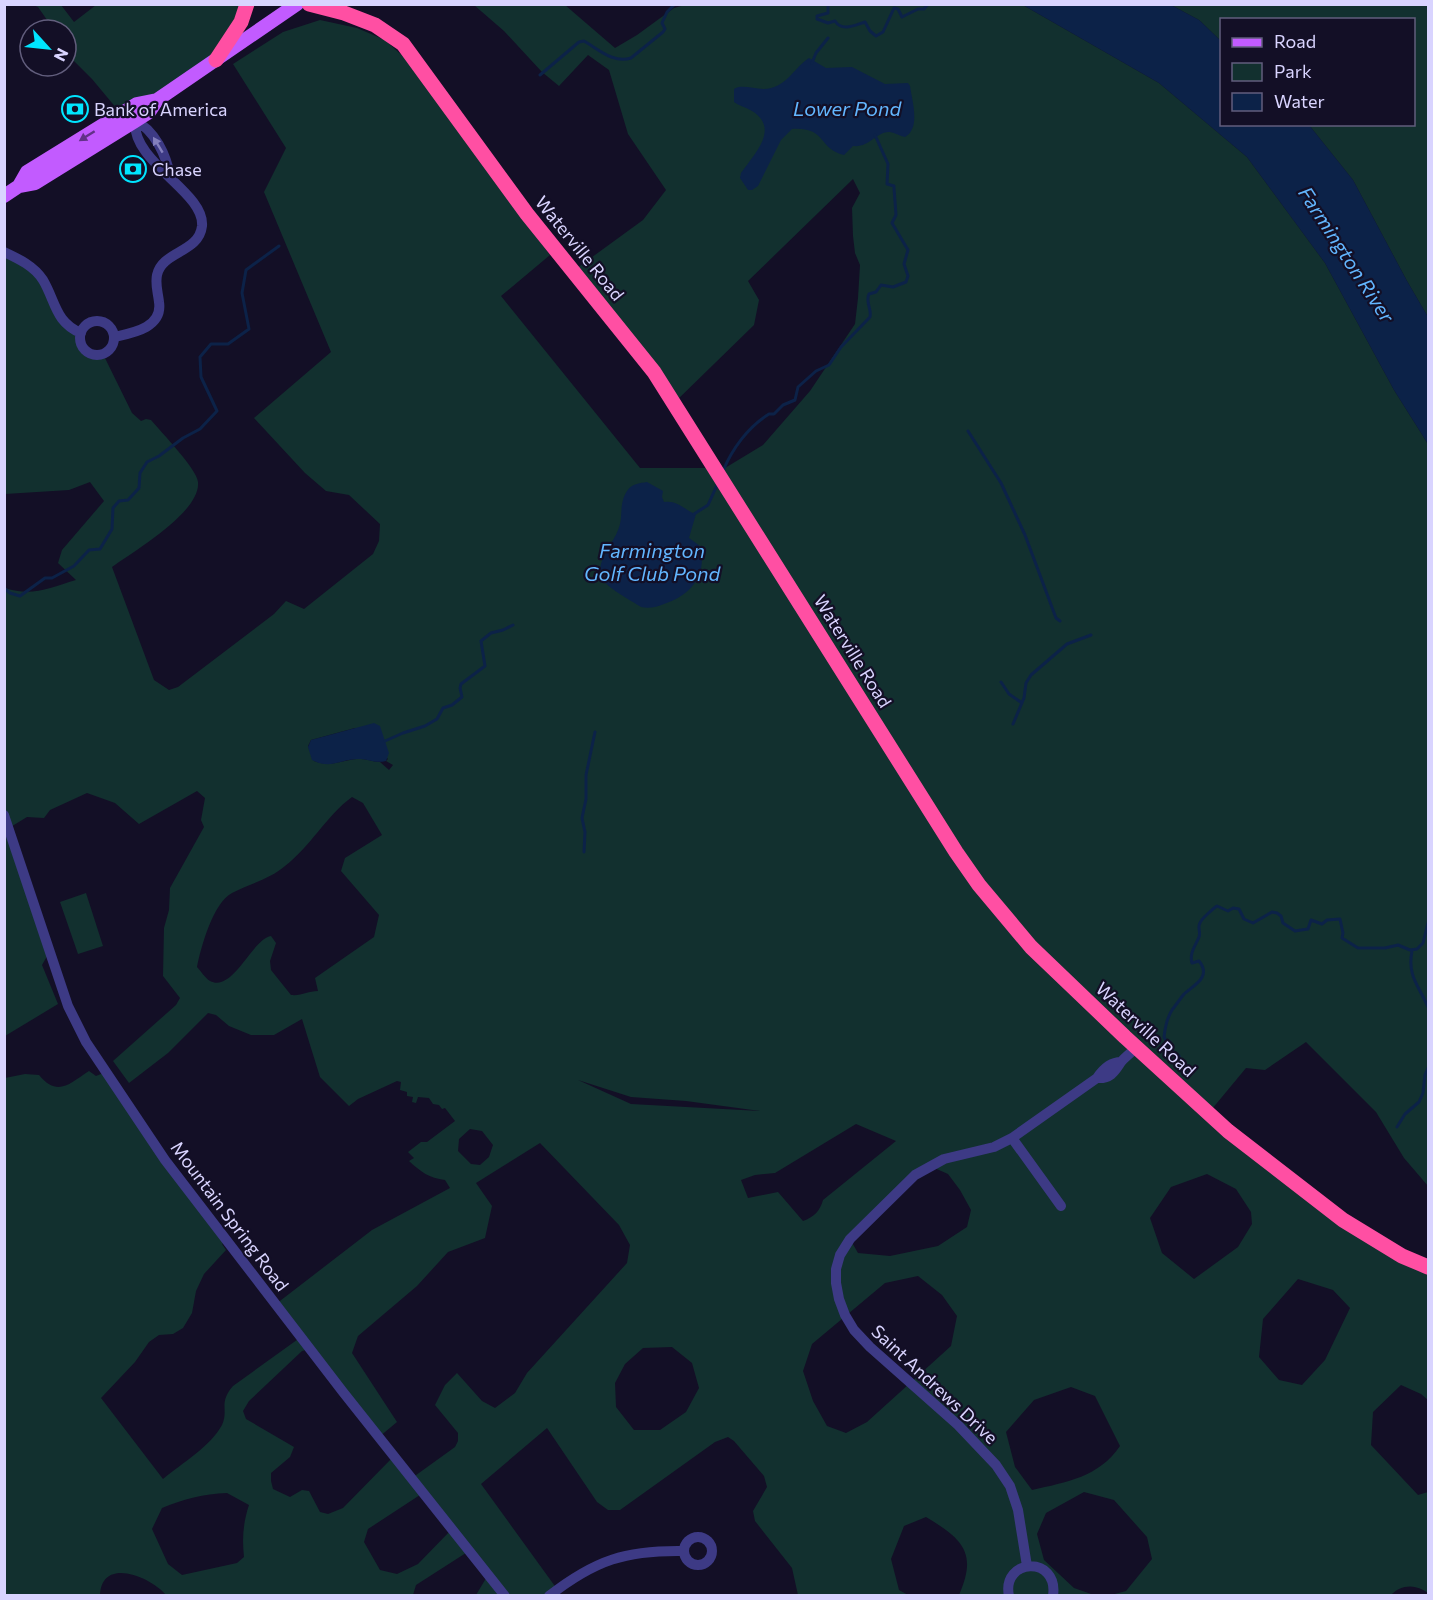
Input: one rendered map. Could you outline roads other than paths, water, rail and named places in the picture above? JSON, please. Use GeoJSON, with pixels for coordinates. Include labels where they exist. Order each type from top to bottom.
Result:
{"type":"FeatureCollection","features":[{"type":"Feature","properties":{"kind":"highway"},"geometry":{"type":"LineString","coordinates":[[216,60],[241,22],[247,4]]}},
{"type":"Feature","properties":{"kind":"highway","name":"Waterville Road"},"geometry":{"type":"LineString","coordinates":[[309,4],[344,13],[375,25],[403,45],[527,214],[654,372],[956,852],[979,885],[1031,947],[1228,1131],[1343,1220],[1402,1256],[1428,1267]]}},
{"type":"Feature","properties":{"kind":"main road"},"geometry":{"type":"LineString","coordinates":[[4,196],[19,186],[35,183],[149,112],[157,100],[297,4]]}},
{"type":"Feature","properties":{"kind":"main road"},"geometry":{"type":"LineString","coordinates":[[19,186],[27,172],[137,104],[157,100]]}},
{"type":"Feature","properties":{"kind":"street"},"geometry":{"type":"LineString","coordinates":[[114,337],[135,333],[150,326],[158,315],[160,307],[156,291],[158,270],[165,262],[189,248],[202,229],[200,212],[170,177],[158,168],[134,132],[135,121]]}},
{"type":"Feature","properties":{"kind":"street"},"geometry":{"type":"LineString","coordinates":[[4,252],[23,260],[34,270],[42,280],[59,317],[68,326],[81,333]]}},
{"type":"Feature","properties":{"kind":"street"},"geometry":{"type":"LineString","coordinates":[[99,321],[109,327],[114,337],[108,351],[97,355],[87,352],[81,344],[81,333],[88,324],[99,321]]}},
{"type":"Feature","properties":{"kind":"street","name":"Mountain Spring Road"},"geometry":{"type":"LineString","coordinates":[[4,815],[69,1006],[86,1042],[172,1168],[349,1399],[505,1596]]}},
{"type":"Feature","properties":{"kind":"street","name":"Saint Andrews Drive"},"geometry":{"type":"LineString","coordinates":[[1027,1566],[1018,1510],[1010,1486],[996,1466],[958,1425],[870,1347],[845,1315],[836,1283],[836,1269],[840,1256],[850,1239],[915,1175],[944,1159],[994,1147],[1012,1138],[1097,1078],[1112,1063],[1121,1062],[1137,1047]]}},
{"type":"Feature","properties":{"kind":"street"},"geometry":{"type":"LineString","coordinates":[[1012,1138],[1061,1206]]}},
{"type":"Feature","properties":{"kind":"street"},"geometry":{"type":"LineString","coordinates":[[549,1596],[593,1566],[615,1557],[652,1550],[684,1551]]}},
{"type":"Feature","properties":{"kind":"street"},"geometry":{"type":"LineString","coordinates":[[1008,1596],[1008,1583],[1012,1575],[1018,1569],[1027,1566],[1036,1566],[1051,1577],[1054,1585],[1053,1596]]}},
{"type":"Feature","properties":{"kind":"water","name":"Farmington River"},"geometry":{"type":"Polygon","coordinates":[[[1023,5],[1171,5],[1199,20],[1220,40],[1220,126],[1310,126],[1353,180],[1428,317],[1428,444],[1394,390],[1325,263],[1247,157],[1159,83],[1023,5]]]}},
{"type":"Feature","properties":{"kind":"water","name":"Lower Pond"},"geometry":{"type":"Polygon","coordinates":[[[809,58],[826,68],[852,67],[885,84],[908,83],[914,106],[913,127],[905,137],[885,132],[864,145],[853,146],[844,155],[835,152],[812,131],[792,129],[781,140],[758,186],[748,190],[740,178],[741,173],[762,142],[764,126],[760,118],[752,111],[734,102],[734,89],[742,87],[766,89],[777,86],[809,58]]]}},
{"type":"Feature","properties":{"kind":"water","name":"Farmington Golf Club Pond"},"geometry":{"type":"Polygon","coordinates":[[[647,482],[663,491],[664,502],[678,504],[696,514],[689,538],[700,546],[702,556],[699,575],[689,590],[682,596],[659,606],[647,608],[641,607],[613,589],[603,581],[600,571],[603,559],[620,525],[624,496],[631,487],[647,482]]]}},
{"type":"Feature","properties":{"kind":"water"},"geometry":{"type":"Polygon","coordinates":[[[374,723],[380,726],[389,753],[386,761],[352,759],[325,764],[312,760],[308,747],[311,740],[374,723]]]}},
{"type":"Feature","properties":{"kind":"waterway"},"geometry":{"type":"LineString","coordinates":[[540,75],[579,42],[584,41],[612,57],[631,58],[663,32],[665,29],[662,23],[667,12],[675,4]]}},
{"type":"Feature","properties":{"kind":"waterway"},"geometry":{"type":"LineString","coordinates":[[828,4],[828,13],[817,16],[817,19],[828,23],[835,21],[845,27],[865,22],[876,36],[883,32],[894,8],[898,9],[902,17],[918,9],[924,9],[928,4]]}},
{"type":"Feature","properties":{"kind":"waterway"},"geometry":{"type":"LineString","coordinates":[[812,63],[816,53],[828,38]]}},
{"type":"Feature","properties":{"kind":"waterway"},"geometry":{"type":"LineString","coordinates":[[723,471],[736,447],[748,432],[761,419],[774,414],[783,405],[795,400],[798,387],[816,371],[829,365],[841,347],[870,317],[869,294],[876,292],[881,285],[893,287],[906,282],[908,276],[904,264],[908,250],[892,223],[896,215],[894,186],[887,184],[888,164],[875,135]]}},
{"type":"Feature","properties":{"kind":"waterway"},"geometry":{"type":"LineString","coordinates":[[4,588],[20,596],[45,578],[52,578],[74,566],[89,550],[100,549],[112,529],[113,508],[119,501],[128,500],[139,488],[140,473],[147,462],[200,429],[217,411],[201,377],[200,357],[211,344],[228,344],[249,329],[242,293],[246,270],[279,246]]}},
{"type":"Feature","properties":{"kind":"waterway"},"geometry":{"type":"LineString","coordinates":[[968,431],[1001,483],[1025,535],[1056,618],[1060,621]]}},
{"type":"Feature","properties":{"kind":"waterway"},"geometry":{"type":"LineString","coordinates":[[694,514],[708,505],[718,483]]}},
{"type":"Feature","properties":{"kind":"waterway"},"geometry":{"type":"LineString","coordinates":[[385,741],[425,726],[437,719],[443,708],[452,705],[462,697],[461,684],[485,666],[481,641],[491,633],[513,625]]}},
{"type":"Feature","properties":{"kind":"waterway"},"geometry":{"type":"LineString","coordinates":[[1013,724],[1024,698],[1026,683],[1031,675],[1067,644],[1091,635]]}},
{"type":"Feature","properties":{"kind":"waterway"},"geometry":{"type":"LineString","coordinates":[[1001,682],[1009,694],[1022,703]]}},
{"type":"Feature","properties":{"kind":"waterway"},"geometry":{"type":"LineString","coordinates":[[584,852],[585,832],[582,818],[586,799],[586,775],[595,732]]}},
{"type":"Feature","properties":{"kind":"waterway"},"geometry":{"type":"LineString","coordinates":[[1186,1076],[1179,1056],[1173,1052],[1170,1042],[1167,1042],[1164,1037],[1165,1030],[1172,1010],[1184,994],[1203,976],[1204,972],[1199,961],[1192,963],[1191,956],[1199,935],[1201,921],[1217,906],[1228,911],[1233,908],[1239,909],[1244,919],[1253,923],[1272,912],[1277,913],[1281,916],[1283,923],[1295,931],[1308,929],[1311,920],[1322,924],[1327,920],[1340,919],[1342,938],[1358,948],[1385,948],[1398,945],[1410,950],[1417,949],[1423,943],[1428,923]]}},
{"type":"Feature","properties":{"kind":"waterway"},"geometry":{"type":"LineString","coordinates":[[1412,951],[1412,974],[1428,1007]]}},
{"type":"Feature","properties":{"kind":"waterway"},"geometry":{"type":"LineString","coordinates":[[1397,1127],[1405,1114],[1419,1102],[1428,1068]]}},
{"type":"Feature","properties":{"kind":"place","name":"Bank of America"},"geometry":{"type":"Point","coordinates":[75,109]}},
{"type":"Feature","properties":{"kind":"place","name":"Chase"},"geometry":{"type":"Point","coordinates":[133,169]}}]}
